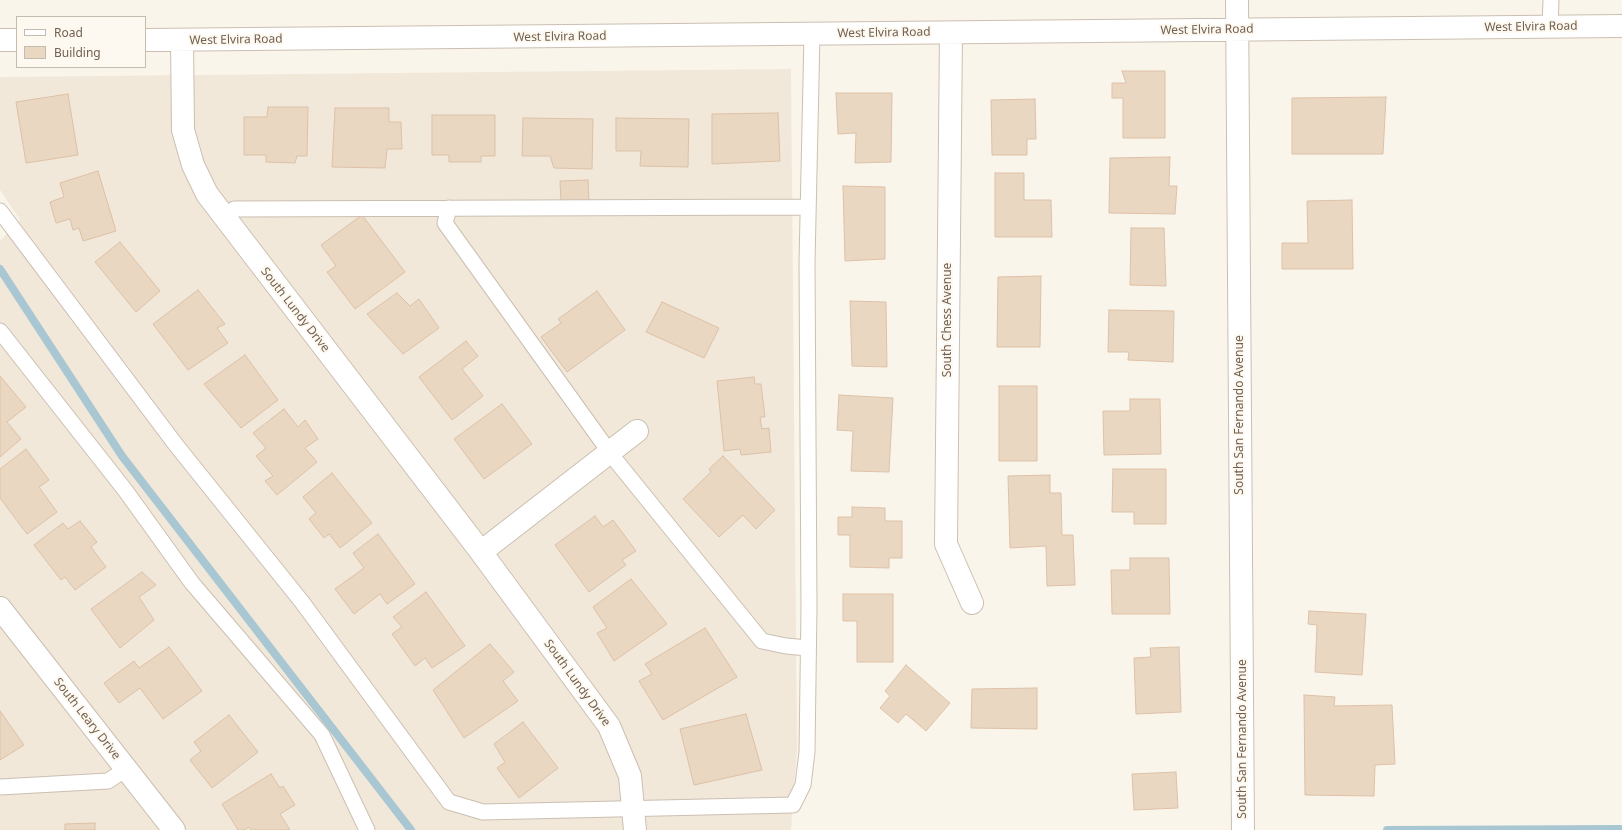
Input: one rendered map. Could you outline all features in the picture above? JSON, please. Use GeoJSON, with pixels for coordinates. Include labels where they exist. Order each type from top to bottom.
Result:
{"type":"FeatureCollection","features":[{"type":"Feature","properties":{"kind":"street","name":"South San Fernando Avenue"},"geometry":{"type":"LineString","coordinates":[[1237,0],[1243,830]]}},
{"type":"Feature","properties":{"kind":"street","name":"West Elvira Road"},"geometry":{"type":"LineString","coordinates":[[146,40],[1622,26]]}},
{"type":"Feature","properties":{"kind":"street","name":"South Chess Avenue"},"geometry":{"type":"LineString","coordinates":[[951,33],[946,544],[972,603]]}},
{"type":"Feature","properties":{"kind":"street"},"geometry":{"type":"LineString","coordinates":[[0,40],[16,40]]}},
{"type":"Feature","properties":{"kind":"street","name":"South Lundy Drive"},"geometry":{"type":"LineString","coordinates":[[182,40],[183,130],[193,165],[207,194],[481,552],[609,726],[630,776],[635,830]]}},
{"type":"Feature","properties":{"kind":"street"},"geometry":{"type":"LineString","coordinates":[[481,552],[637,431]]}},
{"type":"Feature","properties":{"kind":"street","name":"South Leary Drive"},"geometry":{"type":"LineString","coordinates":[[0,608],[174,830]]}},
{"type":"Feature","properties":{"kind":"lane"},"geometry":{"type":"LineString","coordinates":[[1550,27],[1551,0]]}},
{"type":"Feature","properties":{"kind":"lane"},"geometry":{"type":"LineString","coordinates":[[0,211],[176,444],[302,602],[449,802],[483,812],[793,805],[803,785],[807,752],[808,207],[812,34]]}},
{"type":"Feature","properties":{"kind":"lane"},"geometry":{"type":"LineString","coordinates":[[224,218],[234,209],[808,207]]}},
{"type":"Feature","properties":{"kind":"lane"},"geometry":{"type":"LineString","coordinates":[[449,208],[445,223],[610,452],[762,641],[786,646],[808,648]]}},
{"type":"Feature","properties":{"kind":"lane"},"geometry":{"type":"LineString","coordinates":[[0,331],[125,490],[192,583],[322,735],[367,830]]}},
{"type":"Feature","properties":{"kind":"lane"},"geometry":{"type":"LineString","coordinates":[[0,787],[108,781],[126,768]]}},
{"type":"Feature","properties":{"kind":"shaded area"},"geometry":{"type":"Polygon","coordinates":[[[791,69],[797,750],[791,830],[0,830],[0,241],[20,220],[0,190],[0,77],[791,69]]]}},
{"type":"Feature","properties":{"kind":"building"},"geometry":{"type":"Polygon","coordinates":[[[1122,71],[1165,71],[1165,138],[1123,138],[1123,98],[1112,98],[1112,83],[1126,83],[1122,71]]]}},
{"type":"Feature","properties":{"kind":"building"},"geometry":{"type":"Polygon","coordinates":[[[836,93],[892,93],[891,162],[855,163],[856,133],[838,134],[836,93]]]}},
{"type":"Feature","properties":{"kind":"building"},"geometry":{"type":"Polygon","coordinates":[[[68,94],[78,155],[26,163],[16,102],[68,94]]]}},
{"type":"Feature","properties":{"kind":"building"},"geometry":{"type":"Polygon","coordinates":[[[1386,97],[1383,154],[1292,154],[1292,98],[1386,97]]]}},
{"type":"Feature","properties":{"kind":"building"},"geometry":{"type":"Polygon","coordinates":[[[1035,99],[1036,139],[1027,139],[1027,155],[992,155],[991,100],[1035,99]]]}},
{"type":"Feature","properties":{"kind":"building"},"geometry":{"type":"Polygon","coordinates":[[[268,107],[308,107],[307,156],[297,156],[295,163],[266,162],[266,155],[244,155],[244,117],[267,117],[268,107]]]}},
{"type":"Feature","properties":{"kind":"building"},"geometry":{"type":"Polygon","coordinates":[[[335,108],[389,108],[389,122],[401,122],[402,149],[387,149],[385,168],[332,167],[335,108]]]}},
{"type":"Feature","properties":{"kind":"building"},"geometry":{"type":"Polygon","coordinates":[[[778,113],[780,161],[712,164],[712,114],[778,113]]]}},
{"type":"Feature","properties":{"kind":"building"},"geometry":{"type":"Polygon","coordinates":[[[432,115],[495,115],[495,156],[481,156],[481,162],[449,162],[449,155],[432,155],[432,115]]]}},
{"type":"Feature","properties":{"kind":"building"},"geometry":{"type":"Polygon","coordinates":[[[523,118],[593,119],[592,169],[554,168],[550,156],[522,156],[523,118]]]}},
{"type":"Feature","properties":{"kind":"building"},"geometry":{"type":"Polygon","coordinates":[[[616,118],[689,119],[688,167],[640,166],[641,151],[616,151],[616,118]]]}},
{"type":"Feature","properties":{"kind":"building"},"geometry":{"type":"Polygon","coordinates":[[[1170,157],[1169,186],[1177,186],[1175,214],[1109,213],[1110,158],[1170,157]]]}},
{"type":"Feature","properties":{"kind":"building"},"geometry":{"type":"Polygon","coordinates":[[[98,171],[116,231],[83,241],[79,228],[73,230],[70,219],[56,223],[50,202],[64,197],[60,183],[98,171]]]}},
{"type":"Feature","properties":{"kind":"building"},"geometry":{"type":"Polygon","coordinates":[[[995,173],[1024,173],[1024,200],[1051,200],[1052,237],[995,237],[995,173]]]}},
{"type":"Feature","properties":{"kind":"building"},"geometry":{"type":"Polygon","coordinates":[[[588,180],[589,203],[561,202],[560,181],[588,180]]]}},
{"type":"Feature","properties":{"kind":"building"},"geometry":{"type":"Polygon","coordinates":[[[843,186],[885,187],[885,259],[845,261],[843,186]]]}},
{"type":"Feature","properties":{"kind":"building"},"geometry":{"type":"Polygon","coordinates":[[[1352,200],[1353,269],[1282,269],[1282,243],[1308,243],[1307,201],[1352,200]]]}},
{"type":"Feature","properties":{"kind":"building"},"geometry":{"type":"Polygon","coordinates":[[[362,215],[405,272],[355,309],[327,272],[336,266],[321,245],[362,215]]]}},
{"type":"Feature","properties":{"kind":"building"},"geometry":{"type":"Polygon","coordinates":[[[1131,228],[1164,228],[1166,286],[1130,285],[1131,228]]]}},
{"type":"Feature","properties":{"kind":"building"},"geometry":{"type":"Polygon","coordinates":[[[120,242],[160,291],[136,312],[95,262],[120,242]]]}},
{"type":"Feature","properties":{"kind":"building"},"geometry":{"type":"Polygon","coordinates":[[[1041,276],[1040,347],[997,347],[998,277],[1041,276]]]}},
{"type":"Feature","properties":{"kind":"building"},"geometry":{"type":"Polygon","coordinates":[[[198,290],[225,324],[217,328],[228,343],[188,370],[153,324],[198,290]]]}},
{"type":"Feature","properties":{"kind":"building"},"geometry":{"type":"Polygon","coordinates":[[[597,291],[625,330],[567,372],[541,337],[561,323],[558,319],[597,291]]]}},
{"type":"Feature","properties":{"kind":"building"},"geometry":{"type":"Polygon","coordinates":[[[397,293],[410,306],[419,299],[439,328],[403,354],[367,314],[397,293]]]}},
{"type":"Feature","properties":{"kind":"building"},"geometry":{"type":"Polygon","coordinates":[[[850,301],[886,302],[887,367],[852,366],[850,301]]]}},
{"type":"Feature","properties":{"kind":"building"},"geometry":{"type":"Polygon","coordinates":[[[662,302],[719,328],[704,358],[646,332],[662,302]]]}},
{"type":"Feature","properties":{"kind":"building"},"geometry":{"type":"Polygon","coordinates":[[[1109,310],[1174,311],[1173,362],[1128,360],[1129,352],[1108,352],[1109,310]]]}},
{"type":"Feature","properties":{"kind":"building"},"geometry":{"type":"Polygon","coordinates":[[[466,341],[478,356],[462,369],[483,396],[452,420],[419,377],[466,341]]]}},
{"type":"Feature","properties":{"kind":"building"},"geometry":{"type":"Polygon","coordinates":[[[245,355],[278,400],[241,428],[204,384],[245,355]]]}},
{"type":"Feature","properties":{"kind":"building"},"geometry":{"type":"Polygon","coordinates":[[[0,376],[26,407],[7,422],[21,439],[0,457],[0,376]]]}},
{"type":"Feature","properties":{"kind":"building"},"geometry":{"type":"Polygon","coordinates":[[[754,377],[755,384],[761,384],[765,417],[760,417],[762,429],[769,428],[771,452],[741,455],[740,449],[724,451],[717,381],[754,377]]]}},
{"type":"Feature","properties":{"kind":"building"},"geometry":{"type":"Polygon","coordinates":[[[999,386],[1037,386],[1037,461],[999,461],[999,386]]]}},
{"type":"Feature","properties":{"kind":"building"},"geometry":{"type":"Polygon","coordinates":[[[839,395],[893,398],[889,472],[851,471],[853,431],[837,430],[839,395]]]}},
{"type":"Feature","properties":{"kind":"building"},"geometry":{"type":"Polygon","coordinates":[[[1130,399],[1160,399],[1161,454],[1104,455],[1103,411],[1130,411],[1130,399]]]}},
{"type":"Feature","properties":{"kind":"building"},"geometry":{"type":"Polygon","coordinates":[[[502,404],[532,444],[484,479],[454,439],[502,404]]]}},
{"type":"Feature","properties":{"kind":"building"},"geometry":{"type":"Polygon","coordinates":[[[284,409],[298,427],[305,420],[318,439],[305,448],[317,462],[277,495],[265,481],[273,476],[256,456],[266,448],[253,433],[284,409]]]}},
{"type":"Feature","properties":{"kind":"building"},"geometry":{"type":"Polygon","coordinates":[[[26,449],[49,480],[39,487],[57,512],[27,534],[0,498],[0,469],[26,449]]]}},
{"type":"Feature","properties":{"kind":"building"},"geometry":{"type":"Polygon","coordinates":[[[723,456],[775,510],[756,529],[743,515],[719,537],[683,499],[711,472],[709,469],[723,456]]]}},
{"type":"Feature","properties":{"kind":"building"},"geometry":{"type":"Polygon","coordinates":[[[1113,469],[1166,469],[1166,524],[1134,524],[1134,512],[1112,512],[1113,469]]]}},
{"type":"Feature","properties":{"kind":"building"},"geometry":{"type":"Polygon","coordinates":[[[332,473],[372,523],[340,548],[329,534],[324,538],[309,519],[316,513],[303,497],[332,473]]]}},
{"type":"Feature","properties":{"kind":"building"},"geometry":{"type":"Polygon","coordinates":[[[1050,475],[1050,493],[1061,493],[1062,535],[1073,535],[1075,585],[1047,586],[1046,546],[1010,548],[1008,476],[1050,475]]]}},
{"type":"Feature","properties":{"kind":"building"},"geometry":{"type":"Polygon","coordinates":[[[852,507],[885,508],[885,521],[902,521],[902,558],[889,558],[889,568],[850,567],[850,535],[838,535],[838,517],[852,517],[852,507]]]}},
{"type":"Feature","properties":{"kind":"building"},"geometry":{"type":"Polygon","coordinates":[[[595,516],[603,527],[613,520],[636,551],[622,560],[626,565],[589,592],[555,545],[595,516]]]}},
{"type":"Feature","properties":{"kind":"building"},"geometry":{"type":"Polygon","coordinates":[[[80,521],[97,542],[91,547],[106,567],[75,590],[65,577],[61,580],[34,545],[63,523],[68,529],[80,521]]]}},
{"type":"Feature","properties":{"kind":"building"},"geometry":{"type":"Polygon","coordinates":[[[378,534],[415,584],[387,604],[380,594],[354,614],[335,589],[364,568],[353,553],[378,534]]]}},
{"type":"Feature","properties":{"kind":"building"},"geometry":{"type":"Polygon","coordinates":[[[1130,558],[1169,558],[1170,614],[1112,614],[1111,570],[1130,570],[1130,558]]]}},
{"type":"Feature","properties":{"kind":"building"},"geometry":{"type":"Polygon","coordinates":[[[142,572],[156,585],[139,597],[154,620],[120,648],[91,609],[142,572]]]}},
{"type":"Feature","properties":{"kind":"building"},"geometry":{"type":"Polygon","coordinates":[[[631,579],[667,624],[614,661],[597,633],[607,628],[593,607],[631,579]]]}},
{"type":"Feature","properties":{"kind":"building"},"geometry":{"type":"Polygon","coordinates":[[[426,592],[465,646],[432,668],[425,658],[415,666],[392,634],[402,627],[393,617],[426,592]]]}},
{"type":"Feature","properties":{"kind":"building"},"geometry":{"type":"Polygon","coordinates":[[[843,594],[893,594],[893,662],[857,662],[857,621],[843,621],[843,594]]]}},
{"type":"Feature","properties":{"kind":"building"},"geometry":{"type":"Polygon","coordinates":[[[1309,611],[1366,614],[1362,675],[1315,672],[1317,625],[1308,624],[1309,611]]]}},
{"type":"Feature","properties":{"kind":"building"},"geometry":{"type":"Polygon","coordinates":[[[705,628],[737,677],[663,720],[639,681],[652,674],[645,664],[705,628]]]}},
{"type":"Feature","properties":{"kind":"building"},"geometry":{"type":"Polygon","coordinates":[[[490,644],[514,672],[503,681],[518,701],[464,738],[433,690],[490,644]]]}},
{"type":"Feature","properties":{"kind":"building"},"geometry":{"type":"Polygon","coordinates":[[[169,647],[202,691],[163,719],[140,688],[119,703],[104,683],[134,661],[139,668],[169,647]]]}},
{"type":"Feature","properties":{"kind":"building"},"geometry":{"type":"Polygon","coordinates":[[[1179,647],[1181,712],[1136,714],[1134,658],[1151,657],[1150,648],[1179,647]]]}},
{"type":"Feature","properties":{"kind":"building"},"geometry":{"type":"Polygon","coordinates":[[[906,665],[950,703],[926,731],[906,714],[898,723],[880,708],[890,696],[885,691],[906,665]]]}},
{"type":"Feature","properties":{"kind":"building"},"geometry":{"type":"Polygon","coordinates":[[[1037,688],[1037,729],[971,728],[972,689],[1037,688]]]}},
{"type":"Feature","properties":{"kind":"building"},"geometry":{"type":"Polygon","coordinates":[[[1304,695],[1335,697],[1334,706],[1392,705],[1395,764],[1375,765],[1374,796],[1305,795],[1304,695]]]}},
{"type":"Feature","properties":{"kind":"building"},"geometry":{"type":"Polygon","coordinates":[[[0,711],[24,745],[0,760],[0,711]]]}},
{"type":"Feature","properties":{"kind":"building"},"geometry":{"type":"Polygon","coordinates":[[[746,714],[762,770],[694,785],[680,729],[746,714]]]}},
{"type":"Feature","properties":{"kind":"building"},"geometry":{"type":"Polygon","coordinates":[[[229,715],[258,752],[212,788],[190,760],[201,751],[194,742],[229,715]]]}},
{"type":"Feature","properties":{"kind":"building"},"geometry":{"type":"Polygon","coordinates":[[[523,722],[558,768],[519,798],[497,768],[505,762],[494,744],[523,722]]]}},
{"type":"Feature","properties":{"kind":"building"},"geometry":{"type":"Polygon","coordinates":[[[1176,772],[1178,808],[1134,810],[1132,774],[1176,772]]]}},
{"type":"Feature","properties":{"kind":"building"},"geometry":{"type":"Polygon","coordinates":[[[271,774],[280,788],[283,786],[295,805],[280,814],[290,830],[251,830],[249,827],[244,830],[238,830],[222,804],[271,774]]]}},
{"type":"Feature","properties":{"kind":"building"},"geometry":{"type":"Polygon","coordinates":[[[95,823],[95,830],[65,830],[65,824],[95,823]]]}},
{"type":"Feature","properties":{"kind":"waterway"},"geometry":{"type":"LineString","coordinates":[[0,269],[122,456],[411,830]]}},
{"type":"Feature","properties":{"kind":"waterway"},"geometry":{"type":"LineString","coordinates":[[1387,830],[1622,829]]}}]}
